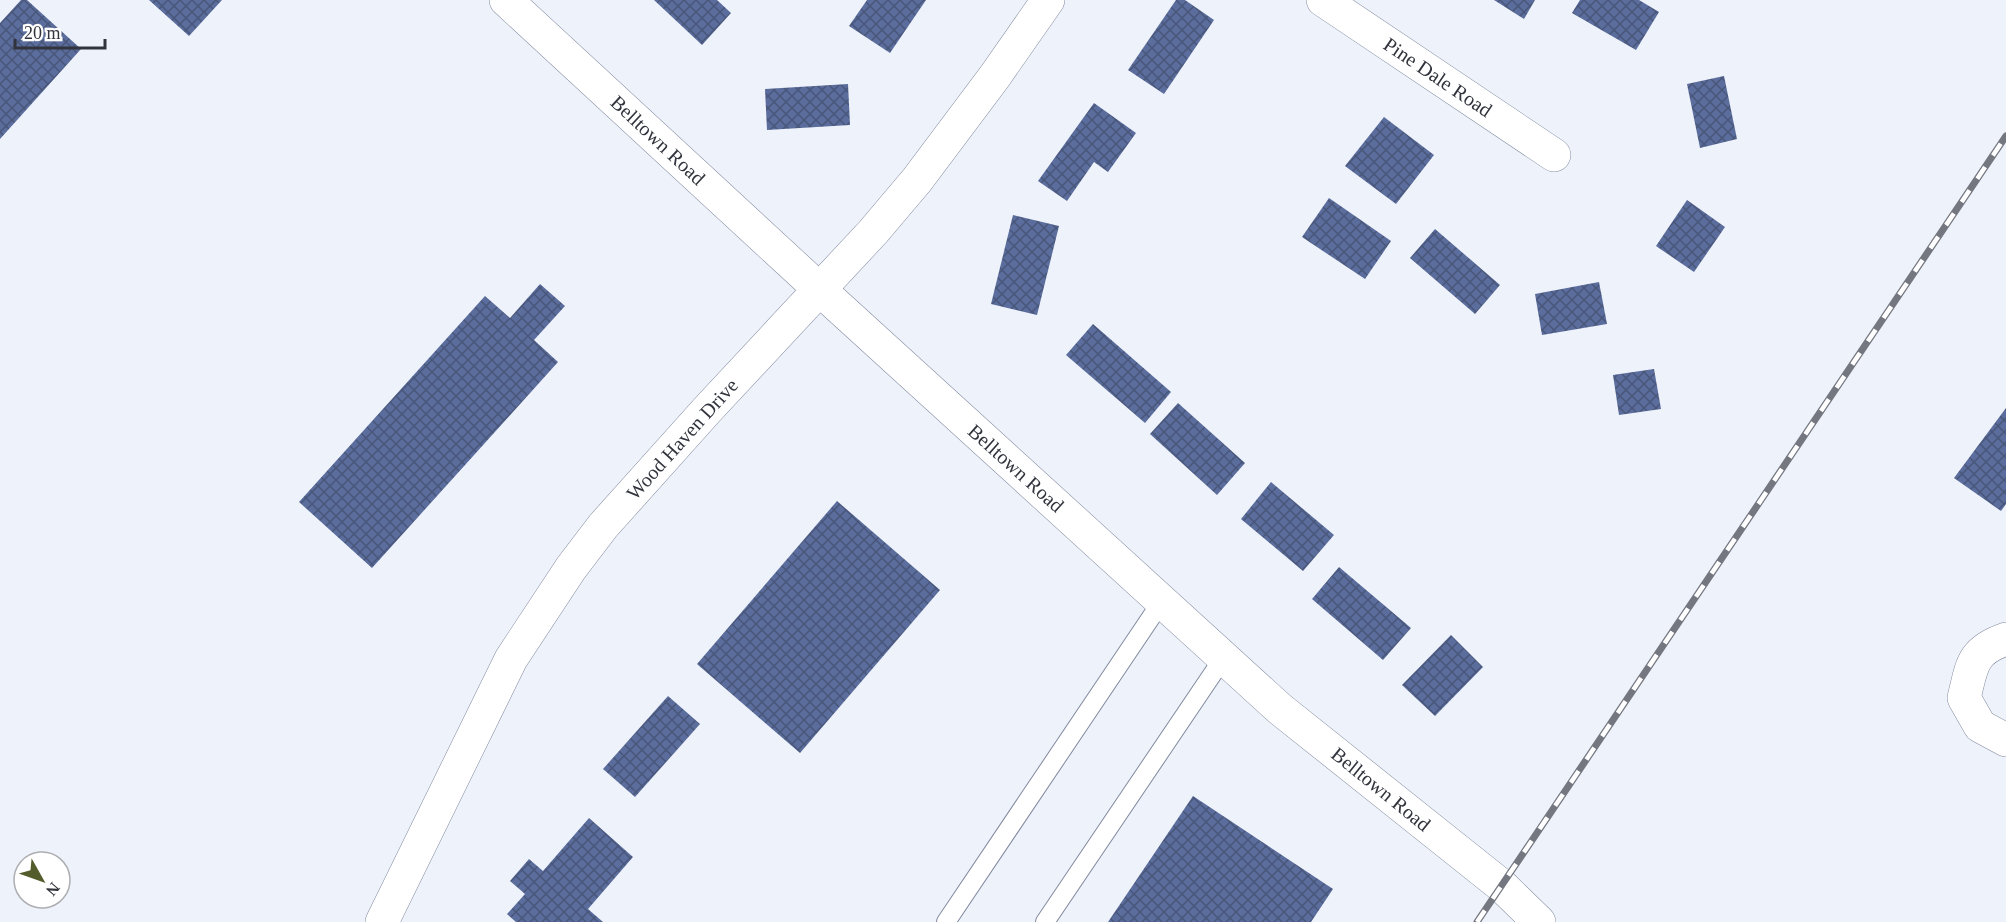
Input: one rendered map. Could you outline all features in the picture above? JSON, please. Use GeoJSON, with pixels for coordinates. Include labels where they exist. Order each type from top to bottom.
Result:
{"type":"FeatureCollection","features":[{"type":"Feature","properties":{"kind":"street","name":"Belltown Road"},"geometry":{"type":"LineString","coordinates":[[506,0],[1280,709],[1502,886],[1539,922]]}},
{"type":"Feature","properties":{"kind":"street","name":"Wood Haven Drive"},"geometry":{"type":"LineString","coordinates":[[382,922],[512,659],[571,568],[603,526],[707,410],[873,232],[917,180],[1002,67],[1047,0]]}},
{"type":"Feature","properties":{"kind":"street","name":"Pine Dale Road"},"geometry":{"type":"LineString","coordinates":[[1323,0],[1554,155]]}},
{"type":"Feature","properties":{"kind":"street"},"geometry":{"type":"LineString","coordinates":[[2006,639],[1989,645],[1972,662],[1965,698],[1980,726],[2006,740]]}},
{"type":"Feature","properties":{"kind":"lane"},"geometry":{"type":"LineString","coordinates":[[946,922],[1162,601]]}},
{"type":"Feature","properties":{"kind":"lane"},"geometry":{"type":"LineString","coordinates":[[1045,922],[1224,657]]}},
{"type":"Feature","properties":{"kind":"building"},"geometry":{"type":"Polygon","coordinates":[[[21,0],[27,0],[81,49],[0,139],[0,23],[21,0]]]}},
{"type":"Feature","properties":{"kind":"building"},"geometry":{"type":"Polygon","coordinates":[[[149,0],[222,0],[189,36],[149,0]]]}},
{"type":"Feature","properties":{"kind":"building"},"geometry":{"type":"Polygon","coordinates":[[[654,0],[717,0],[731,13],[702,45],[654,0]]]}},
{"type":"Feature","properties":{"kind":"building"},"geometry":{"type":"Polygon","coordinates":[[[867,0],[926,0],[890,53],[849,26],[867,0]]]}},
{"type":"Feature","properties":{"kind":"building"},"geometry":{"type":"Polygon","coordinates":[[[1176,0],[1185,0],[1214,20],[1164,94],[1128,70],[1176,0]]]}},
{"type":"Feature","properties":{"kind":"building"},"geometry":{"type":"Polygon","coordinates":[[[1494,0],[1535,0],[1524,19],[1494,0]]]}},
{"type":"Feature","properties":{"kind":"building"},"geometry":{"type":"Polygon","coordinates":[[[1580,0],[1639,0],[1659,12],[1636,50],[1572,13],[1580,0]]]}},
{"type":"Feature","properties":{"kind":"building"},"geometry":{"type":"Polygon","coordinates":[[[1724,76],[1737,139],[1700,148],[1687,84],[1724,76]]]}},
{"type":"Feature","properties":{"kind":"building"},"geometry":{"type":"Polygon","coordinates":[[[848,84],[850,125],[767,130],[765,89],[848,84]]]}},
{"type":"Feature","properties":{"kind":"building"},"geometry":{"type":"Polygon","coordinates":[[[1094,103],[1136,133],[1108,172],[1094,162],[1067,201],[1038,181],[1094,103]]]}},
{"type":"Feature","properties":{"kind":"building"},"geometry":{"type":"Polygon","coordinates":[[[1384,117],[1434,155],[1396,204],[1345,166],[1384,117]]]}},
{"type":"Feature","properties":{"kind":"building"},"geometry":{"type":"Polygon","coordinates":[[[1329,198],[1391,241],[1365,279],[1302,237],[1329,198]]]}},
{"type":"Feature","properties":{"kind":"building"},"geometry":{"type":"Polygon","coordinates":[[[1687,200],[1725,227],[1694,272],[1656,246],[1687,200]]]}},
{"type":"Feature","properties":{"kind":"building"},"geometry":{"type":"Polygon","coordinates":[[[1013,215],[1059,226],[1037,315],[991,304],[1013,215]]]}},
{"type":"Feature","properties":{"kind":"building"},"geometry":{"type":"Polygon","coordinates":[[[1435,229],[1500,285],[1475,314],[1410,258],[1435,229]]]}},
{"type":"Feature","properties":{"kind":"building"},"geometry":{"type":"Polygon","coordinates":[[[1599,282],[1607,324],[1542,335],[1535,294],[1599,282]]]}},
{"type":"Feature","properties":{"kind":"building"},"geometry":{"type":"Polygon","coordinates":[[[540,284],[565,306],[534,340],[558,362],[372,568],[299,502],[485,296],[510,318],[540,284]]]}},
{"type":"Feature","properties":{"kind":"building"},"geometry":{"type":"Polygon","coordinates":[[[1093,324],[1171,392],[1145,423],[1066,355],[1093,324]]]}},
{"type":"Feature","properties":{"kind":"building"},"geometry":{"type":"Polygon","coordinates":[[[1654,369],[1661,409],[1619,415],[1613,375],[1654,369]]]}},
{"type":"Feature","properties":{"kind":"building"},"geometry":{"type":"Polygon","coordinates":[[[1178,403],[1245,463],[1217,495],[1150,434],[1178,403]]]}},
{"type":"Feature","properties":{"kind":"building"},"geometry":{"type":"Polygon","coordinates":[[[2006,408],[2006,504],[2001,511],[1954,478],[2006,408]]]}},
{"type":"Feature","properties":{"kind":"building"},"geometry":{"type":"Polygon","coordinates":[[[1271,482],[1334,535],[1303,571],[1241,519],[1271,482]]]}},
{"type":"Feature","properties":{"kind":"building"},"geometry":{"type":"Polygon","coordinates":[[[837,501],[940,590],[800,753],[697,664],[837,501]]]}},
{"type":"Feature","properties":{"kind":"building"},"geometry":{"type":"Polygon","coordinates":[[[1339,567],[1411,628],[1383,660],[1312,599],[1339,567]]]}},
{"type":"Feature","properties":{"kind":"building"},"geometry":{"type":"Polygon","coordinates":[[[1451,635],[1483,667],[1435,716],[1402,685],[1451,635]]]}},
{"type":"Feature","properties":{"kind":"building"},"geometry":{"type":"Polygon","coordinates":[[[668,696],[700,724],[635,797],[603,769],[668,696]]]}},
{"type":"Feature","properties":{"kind":"building"},"geometry":{"type":"Polygon","coordinates":[[[1193,796],[1333,889],[1311,922],[1108,922],[1193,796]]]}},
{"type":"Feature","properties":{"kind":"building"},"geometry":{"type":"Polygon","coordinates":[[[589,818],[633,857],[588,909],[603,922],[516,922],[507,914],[525,894],[510,881],[529,859],[543,871],[589,818]]]}},
{"type":"Feature","properties":{"kind":"railway"},"geometry":{"type":"LineString","coordinates":[[1477,922],[2006,136]]}}]}
